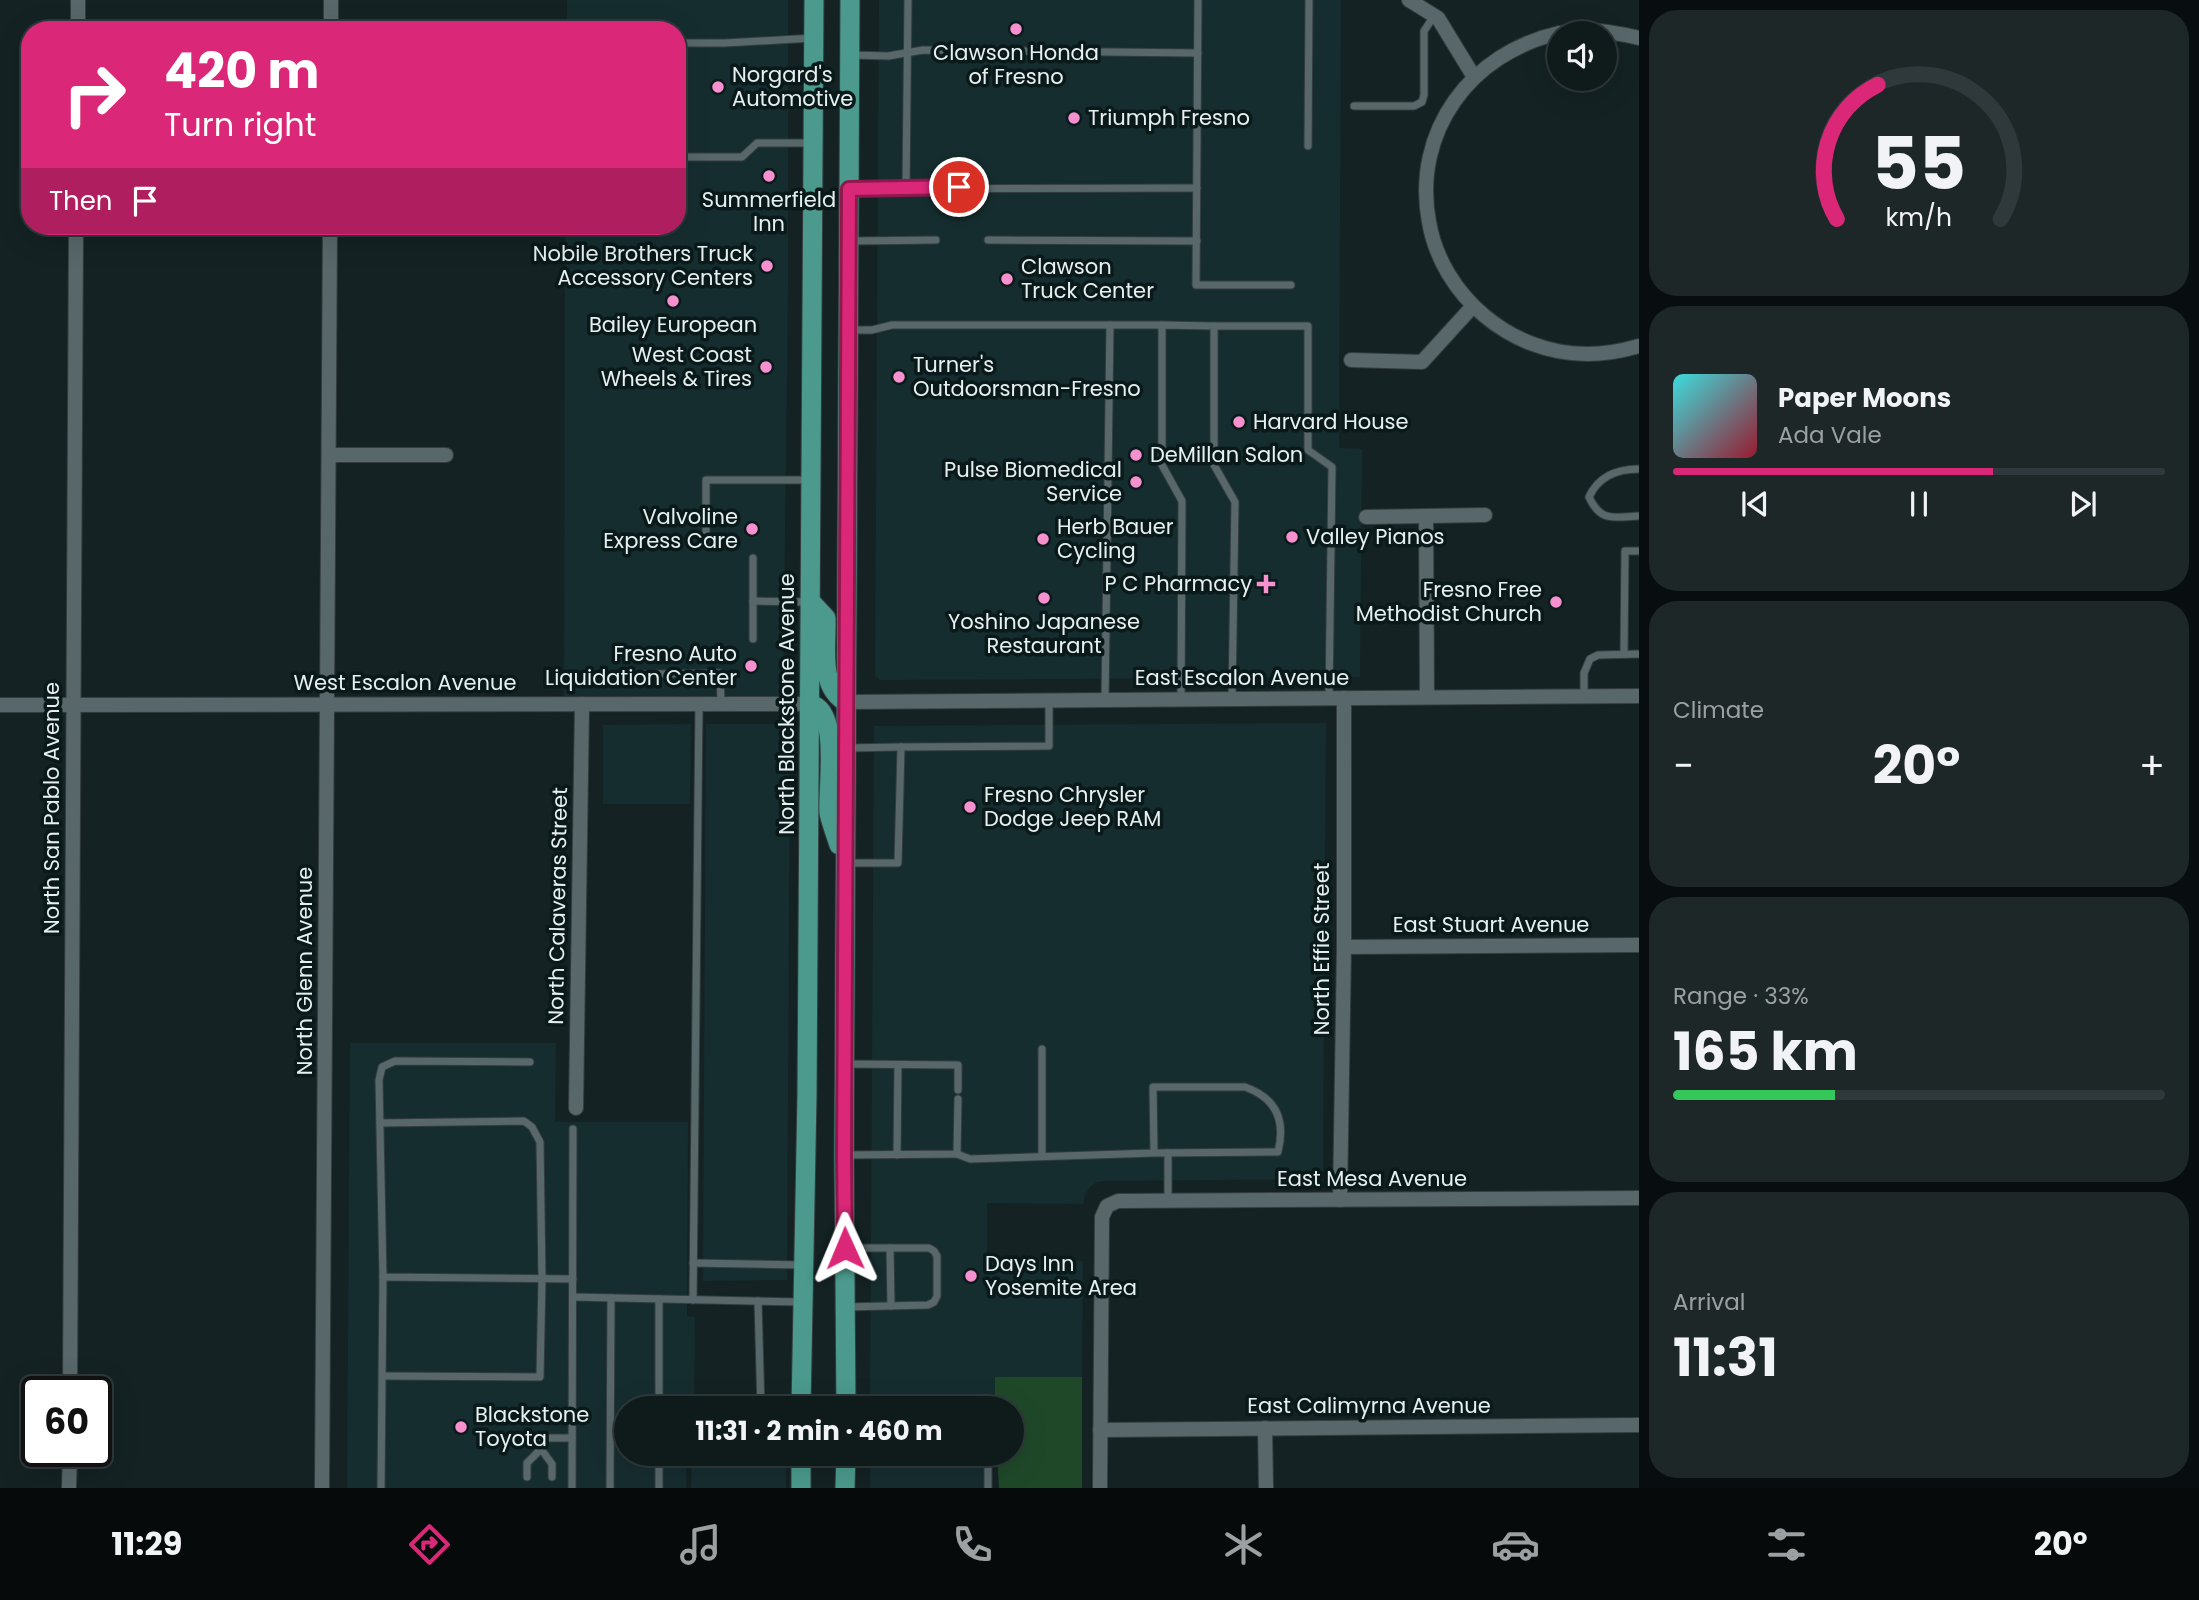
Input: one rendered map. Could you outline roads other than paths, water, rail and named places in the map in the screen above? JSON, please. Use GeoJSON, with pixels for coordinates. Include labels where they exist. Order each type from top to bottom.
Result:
{"type":"FeatureCollection","features":[{"type":"Feature","properties":{"kind":"main road","name":"North Blackstone Avenue"},"geometry":{"type":"LineString","coordinates":[[801,1396],[811,602],[814,0]]}},
{"type":"Feature","properties":{"kind":"main road"},"geometry":{"type":"LineString","coordinates":[[846,1396],[844,1064],[850,0]]}},
{"type":"Feature","properties":{"kind":"main road"},"geometry":{"type":"LineString","coordinates":[[811,602],[826,618],[829,685],[837,697],[846,702]]}},
{"type":"Feature","properties":{"kind":"main road"},"geometry":{"type":"LineString","coordinates":[[810,704],[825,714],[829,728],[829,814],[845,863]]}},
{"type":"Feature","properties":{"kind":"main road"},"geometry":{"type":"LineString","coordinates":[[801,1466],[801,1488]]}},
{"type":"Feature","properties":{"kind":"main road"},"geometry":{"type":"LineString","coordinates":[[845,1466],[845,1488]]}},
{"type":"Feature","properties":{"kind":"street"},"geometry":{"type":"LineString","coordinates":[[78,0],[78,21]]}},
{"type":"Feature","properties":{"kind":"street"},"geometry":{"type":"LineString","coordinates":[[331,0],[331,21]]}},
{"type":"Feature","properties":{"kind":"street"},"geometry":{"type":"LineString","coordinates":[[1409,0],[1438,18],[1474,77]]}},
{"type":"Feature","properties":{"kind":"street"},"geometry":{"type":"LineString","coordinates":[[1617,33],[1639,38]]}},
{"type":"Feature","properties":{"kind":"street"},"geometry":{"type":"LineString","coordinates":[[1547,36],[1503,54],[1474,77],[1454,101],[1439,129],[1429,159],[1426,191],[1429,222],[1438,253],[1452,281],[1473,306],[1497,326],[1525,341],[1555,351],[1586,354],[1618,352],[1639,346]]}},
{"type":"Feature","properties":{"kind":"street","name":"North San Pablo Avenue"},"geometry":{"type":"LineString","coordinates":[[70,1376],[76,235]]}},
{"type":"Feature","properties":{"kind":"street","name":"North Glenn Avenue"},"geometry":{"type":"LineString","coordinates":[[322,1488],[330,235]]}},
{"type":"Feature","properties":{"kind":"street"},"geometry":{"type":"LineString","coordinates":[[1351,360],[1422,362],[1473,306]]}},
{"type":"Feature","properties":{"kind":"street"},"geometry":{"type":"LineString","coordinates":[[329,455],[446,455]]}},
{"type":"Feature","properties":{"kind":"street"},"geometry":{"type":"LineString","coordinates":[[1366,517],[1485,515]]}},
{"type":"Feature","properties":{"kind":"street"},"geometry":{"type":"LineString","coordinates":[[1426,516],[1427,697]]}},
{"type":"Feature","properties":{"kind":"street","name":"East Escalon Avenue"},"geometry":{"type":"LineString","coordinates":[[846,702],[1639,695]]}},
{"type":"Feature","properties":{"kind":"street","name":"North Effie Street"},"geometry":{"type":"LineString","coordinates":[[1336,698],[1344,947],[1340,1200]]}},
{"type":"Feature","properties":{"kind":"street","name":"North Calaveras Street"},"geometry":{"type":"LineString","coordinates":[[576,1108],[582,704]]}},
{"type":"Feature","properties":{"kind":"street","name":"West Escalon Avenue"},"geometry":{"type":"LineString","coordinates":[[0,705],[810,704]]}},
{"type":"Feature","properties":{"kind":"street","name":"East Stuart Avenue"},"geometry":{"type":"LineString","coordinates":[[1344,947],[1639,945]]}},
{"type":"Feature","properties":{"kind":"street","name":"East Mesa Avenue"},"geometry":{"type":"LineString","coordinates":[[1100,1430],[1102,1217],[1107,1206],[1118,1201],[1639,1198]]}},
{"type":"Feature","properties":{"kind":"street","name":"East Calimyrna Avenue"},"geometry":{"type":"LineString","coordinates":[[1100,1430],[1639,1425]]}},
{"type":"Feature","properties":{"kind":"street"},"geometry":{"type":"LineString","coordinates":[[1265,1428],[1266,1488]]}},
{"type":"Feature","properties":{"kind":"street"},"geometry":{"type":"LineString","coordinates":[[1100,1430],[1100,1488]]}},
{"type":"Feature","properties":{"kind":"street"},"geometry":{"type":"LineString","coordinates":[[69,1488],[70,1467]]}},
{"type":"Feature","properties":{"kind":"lane"},"geometry":{"type":"LineString","coordinates":[[906,187],[908,0]]}},
{"type":"Feature","properties":{"kind":"lane"},"geometry":{"type":"LineString","coordinates":[[1198,0],[1196,285],[1291,285]]}},
{"type":"Feature","properties":{"kind":"lane"},"geometry":{"type":"LineString","coordinates":[[1308,146],[1309,0]]}},
{"type":"Feature","properties":{"kind":"lane"},"geometry":{"type":"LineString","coordinates":[[1354,106],[1414,106],[1422,103],[1424,31],[1434,16]]}},
{"type":"Feature","properties":{"kind":"lane"},"geometry":{"type":"LineString","coordinates":[[686,43],[814,38]]}},
{"type":"Feature","properties":{"kind":"lane"},"geometry":{"type":"LineString","coordinates":[[850,55],[888,56],[923,50],[1198,53]]}},
{"type":"Feature","properties":{"kind":"lane"},"geometry":{"type":"LineString","coordinates":[[686,157],[742,157],[757,142],[813,143]]}},
{"type":"Feature","properties":{"kind":"lane"},"geometry":{"type":"LineString","coordinates":[[849,189],[1197,188]]}},
{"type":"Feature","properties":{"kind":"lane"},"geometry":{"type":"LineString","coordinates":[[849,241],[936,240]]}},
{"type":"Feature","properties":{"kind":"lane"},"geometry":{"type":"LineString","coordinates":[[988,240],[1196,241]]}},
{"type":"Feature","properties":{"kind":"lane"},"geometry":{"type":"LineString","coordinates":[[848,330],[872,330],[892,325],[1308,326],[1308,450],[1332,467],[1336,698]]}},
{"type":"Feature","properties":{"kind":"lane"},"geometry":{"type":"LineString","coordinates":[[1105,700],[1110,325]]}},
{"type":"Feature","properties":{"kind":"lane"},"geometry":{"type":"LineString","coordinates":[[1162,325],[1162,466],[1182,501],[1181,699]]}},
{"type":"Feature","properties":{"kind":"lane"},"geometry":{"type":"LineString","coordinates":[[1214,326],[1213,465],[1234,502],[1232,699]]}},
{"type":"Feature","properties":{"kind":"lane"},"geometry":{"type":"LineString","coordinates":[[1639,469],[1624,469],[1595,483],[1589,497],[1595,511],[1606,517],[1639,516]]}},
{"type":"Feature","properties":{"kind":"lane"},"geometry":{"type":"LineString","coordinates":[[706,541],[706,480],[812,480]]}},
{"type":"Feature","properties":{"kind":"lane"},"geometry":{"type":"LineString","coordinates":[[1624,654],[1625,551],[1639,551]]}},
{"type":"Feature","properties":{"kind":"lane"},"geometry":{"type":"LineString","coordinates":[[753,558],[753,639]]}},
{"type":"Feature","properties":{"kind":"lane"},"geometry":{"type":"LineString","coordinates":[[753,601],[811,602]]}},
{"type":"Feature","properties":{"kind":"lane"},"geometry":{"type":"LineString","coordinates":[[1584,696],[1584,673],[1590,659],[1598,654],[1639,654]]}},
{"type":"Feature","properties":{"kind":"lane"},"geometry":{"type":"LineString","coordinates":[[584,676],[720,673],[721,704]]}},
{"type":"Feature","properties":{"kind":"lane"},"geometry":{"type":"LineString","coordinates":[[846,748],[1049,746],[1048,701]]}},
{"type":"Feature","properties":{"kind":"lane"},"geometry":{"type":"LineString","coordinates":[[693,1300],[699,704]]}},
{"type":"Feature","properties":{"kind":"lane"},"geometry":{"type":"LineString","coordinates":[[845,863],[898,863],[901,747]]}},
{"type":"Feature","properties":{"kind":"lane"},"geometry":{"type":"LineString","coordinates":[[1042,1049],[1042,1156]]}},
{"type":"Feature","properties":{"kind":"lane"},"geometry":{"type":"LineString","coordinates":[[381,1488],[383,1277],[379,1080],[382,1067],[395,1061],[530,1062]]}},
{"type":"Feature","properties":{"kind":"lane"},"geometry":{"type":"LineString","coordinates":[[844,1064],[958,1065],[957,1090]]}},
{"type":"Feature","properties":{"kind":"lane"},"geometry":{"type":"LineString","coordinates":[[897,1155],[898,1065]]}},
{"type":"Feature","properties":{"kind":"lane"},"geometry":{"type":"LineString","coordinates":[[844,1155],[957,1154],[970,1158],[1278,1152],[1282,1139],[1279,1118],[1273,1104],[1256,1091],[1245,1087],[1153,1087],[1154,1153]]}},
{"type":"Feature","properties":{"kind":"lane"},"geometry":{"type":"LineString","coordinates":[[957,1099],[957,1154]]}},
{"type":"Feature","properties":{"kind":"lane"},"geometry":{"type":"LineString","coordinates":[[380,1124],[524,1121],[532,1127],[540,1142],[542,1278],[540,1377],[383,1376]]}},
{"type":"Feature","properties":{"kind":"lane"},"geometry":{"type":"LineString","coordinates":[[572,1488],[573,1129]]}},
{"type":"Feature","properties":{"kind":"lane"},"geometry":{"type":"LineString","coordinates":[[1168,1153],[1168,1201]]}},
{"type":"Feature","properties":{"kind":"lane"},"geometry":{"type":"LineString","coordinates":[[845,1248],[929,1248],[937,1256],[937,1296],[934,1302],[928,1305],[846,1307]]}},
{"type":"Feature","properties":{"kind":"lane"},"geometry":{"type":"LineString","coordinates":[[890,1248],[891,1306]]}},
{"type":"Feature","properties":{"kind":"lane"},"geometry":{"type":"LineString","coordinates":[[693,1263],[804,1265]]}},
{"type":"Feature","properties":{"kind":"lane"},"geometry":{"type":"LineString","coordinates":[[383,1277],[573,1279]]}},
{"type":"Feature","properties":{"kind":"lane"},"geometry":{"type":"LineString","coordinates":[[573,1297],[803,1302]]}},
{"type":"Feature","properties":{"kind":"lane"},"geometry":{"type":"LineString","coordinates":[[610,1488],[611,1298]]}},
{"type":"Feature","properties":{"kind":"lane"},"geometry":{"type":"LineString","coordinates":[[659,1299],[659,1396]]}},
{"type":"Feature","properties":{"kind":"lane"},"geometry":{"type":"LineString","coordinates":[[758,1301],[761,1396]]}},
{"type":"Feature","properties":{"kind":"lane"},"geometry":{"type":"LineString","coordinates":[[552,1477],[552,1464],[541,1449],[541,1438],[572,1438]]}},
{"type":"Feature","properties":{"kind":"lane"},"geometry":{"type":"LineString","coordinates":[[527,1477],[527,1463],[541,1449]]}},
{"type":"Feature","properties":{"kind":"lane"},"geometry":{"type":"LineString","coordinates":[[659,1466],[659,1488]]}},
{"type":"Feature","properties":{"kind":"lane"},"geometry":{"type":"LineString","coordinates":[[988,1466],[988,1488]]}},
{"type":"Feature","properties":{"kind":"place","name":"Clawson Honda of Fresno"},"geometry":{"type":"Point","coordinates":[1016,29]}},
{"type":"Feature","properties":{"kind":"place","name":"Norgard's Automotive"},"geometry":{"type":"Point","coordinates":[718,87]}},
{"type":"Feature","properties":{"kind":"place","name":"Triumph Fresno"},"geometry":{"type":"Point","coordinates":[1074,118]}},
{"type":"Feature","properties":{"kind":"place","name":"Summerfield Inn"},"geometry":{"type":"Point","coordinates":[769,176]}},
{"type":"Feature","properties":{"kind":"place","name":"Nobile Brothers Truck Accessory Centers"},"geometry":{"type":"Point","coordinates":[767,266]}},
{"type":"Feature","properties":{"kind":"place","name":"Clawson Truck Center"},"geometry":{"type":"Point","coordinates":[1007,279]}},
{"type":"Feature","properties":{"kind":"place","name":"Bailey European"},"geometry":{"type":"Point","coordinates":[673,301]}},
{"type":"Feature","properties":{"kind":"place","name":"West Coast Wheels & Tires"},"geometry":{"type":"Point","coordinates":[766,367]}},
{"type":"Feature","properties":{"kind":"place","name":"Turner's Outdoorsman-Fresno"},"geometry":{"type":"Point","coordinates":[899,377]}},
{"type":"Feature","properties":{"kind":"place","name":"Harvard House"},"geometry":{"type":"Point","coordinates":[1239,422]}},
{"type":"Feature","properties":{"kind":"place","name":"DeMillan Salon"},"geometry":{"type":"Point","coordinates":[1136,455]}},
{"type":"Feature","properties":{"kind":"place","name":"Pulse Biomedical Service"},"geometry":{"type":"Point","coordinates":[1136,482]}},
{"type":"Feature","properties":{"kind":"place","name":"Valvoline Express Care"},"geometry":{"type":"Point","coordinates":[752,529]}},
{"type":"Feature","properties":{"kind":"place","name":"Valley Pianos"},"geometry":{"type":"Point","coordinates":[1292,537]}},
{"type":"Feature","properties":{"kind":"place","name":"Herb Bauer Cycling"},"geometry":{"type":"Point","coordinates":[1043,539]}},
{"type":"Feature","properties":{"kind":"place","name":"P C Pharmacy"},"geometry":{"type":"Point","coordinates":[1266,584]}},
{"type":"Feature","properties":{"kind":"place","name":"Yoshino Japanese Restaurant"},"geometry":{"type":"Point","coordinates":[1044,598]}},
{"type":"Feature","properties":{"kind":"place","name":"Fresno Free Methodist Church"},"geometry":{"type":"Point","coordinates":[1556,602]}},
{"type":"Feature","properties":{"kind":"place","name":"Fresno Auto Liquidation Center"},"geometry":{"type":"Point","coordinates":[751,666]}},
{"type":"Feature","properties":{"kind":"place","name":"Fresno Chrysler Dodge Jeep RAM"},"geometry":{"type":"Point","coordinates":[970,807]}},
{"type":"Feature","properties":{"kind":"place","name":"Days Inn Yosemite Area"},"geometry":{"type":"Point","coordinates":[971,1276]}},
{"type":"Feature","properties":{"kind":"place","name":"Blackstone Toyota"},"geometry":{"type":"Point","coordinates":[461,1427]}}]}
